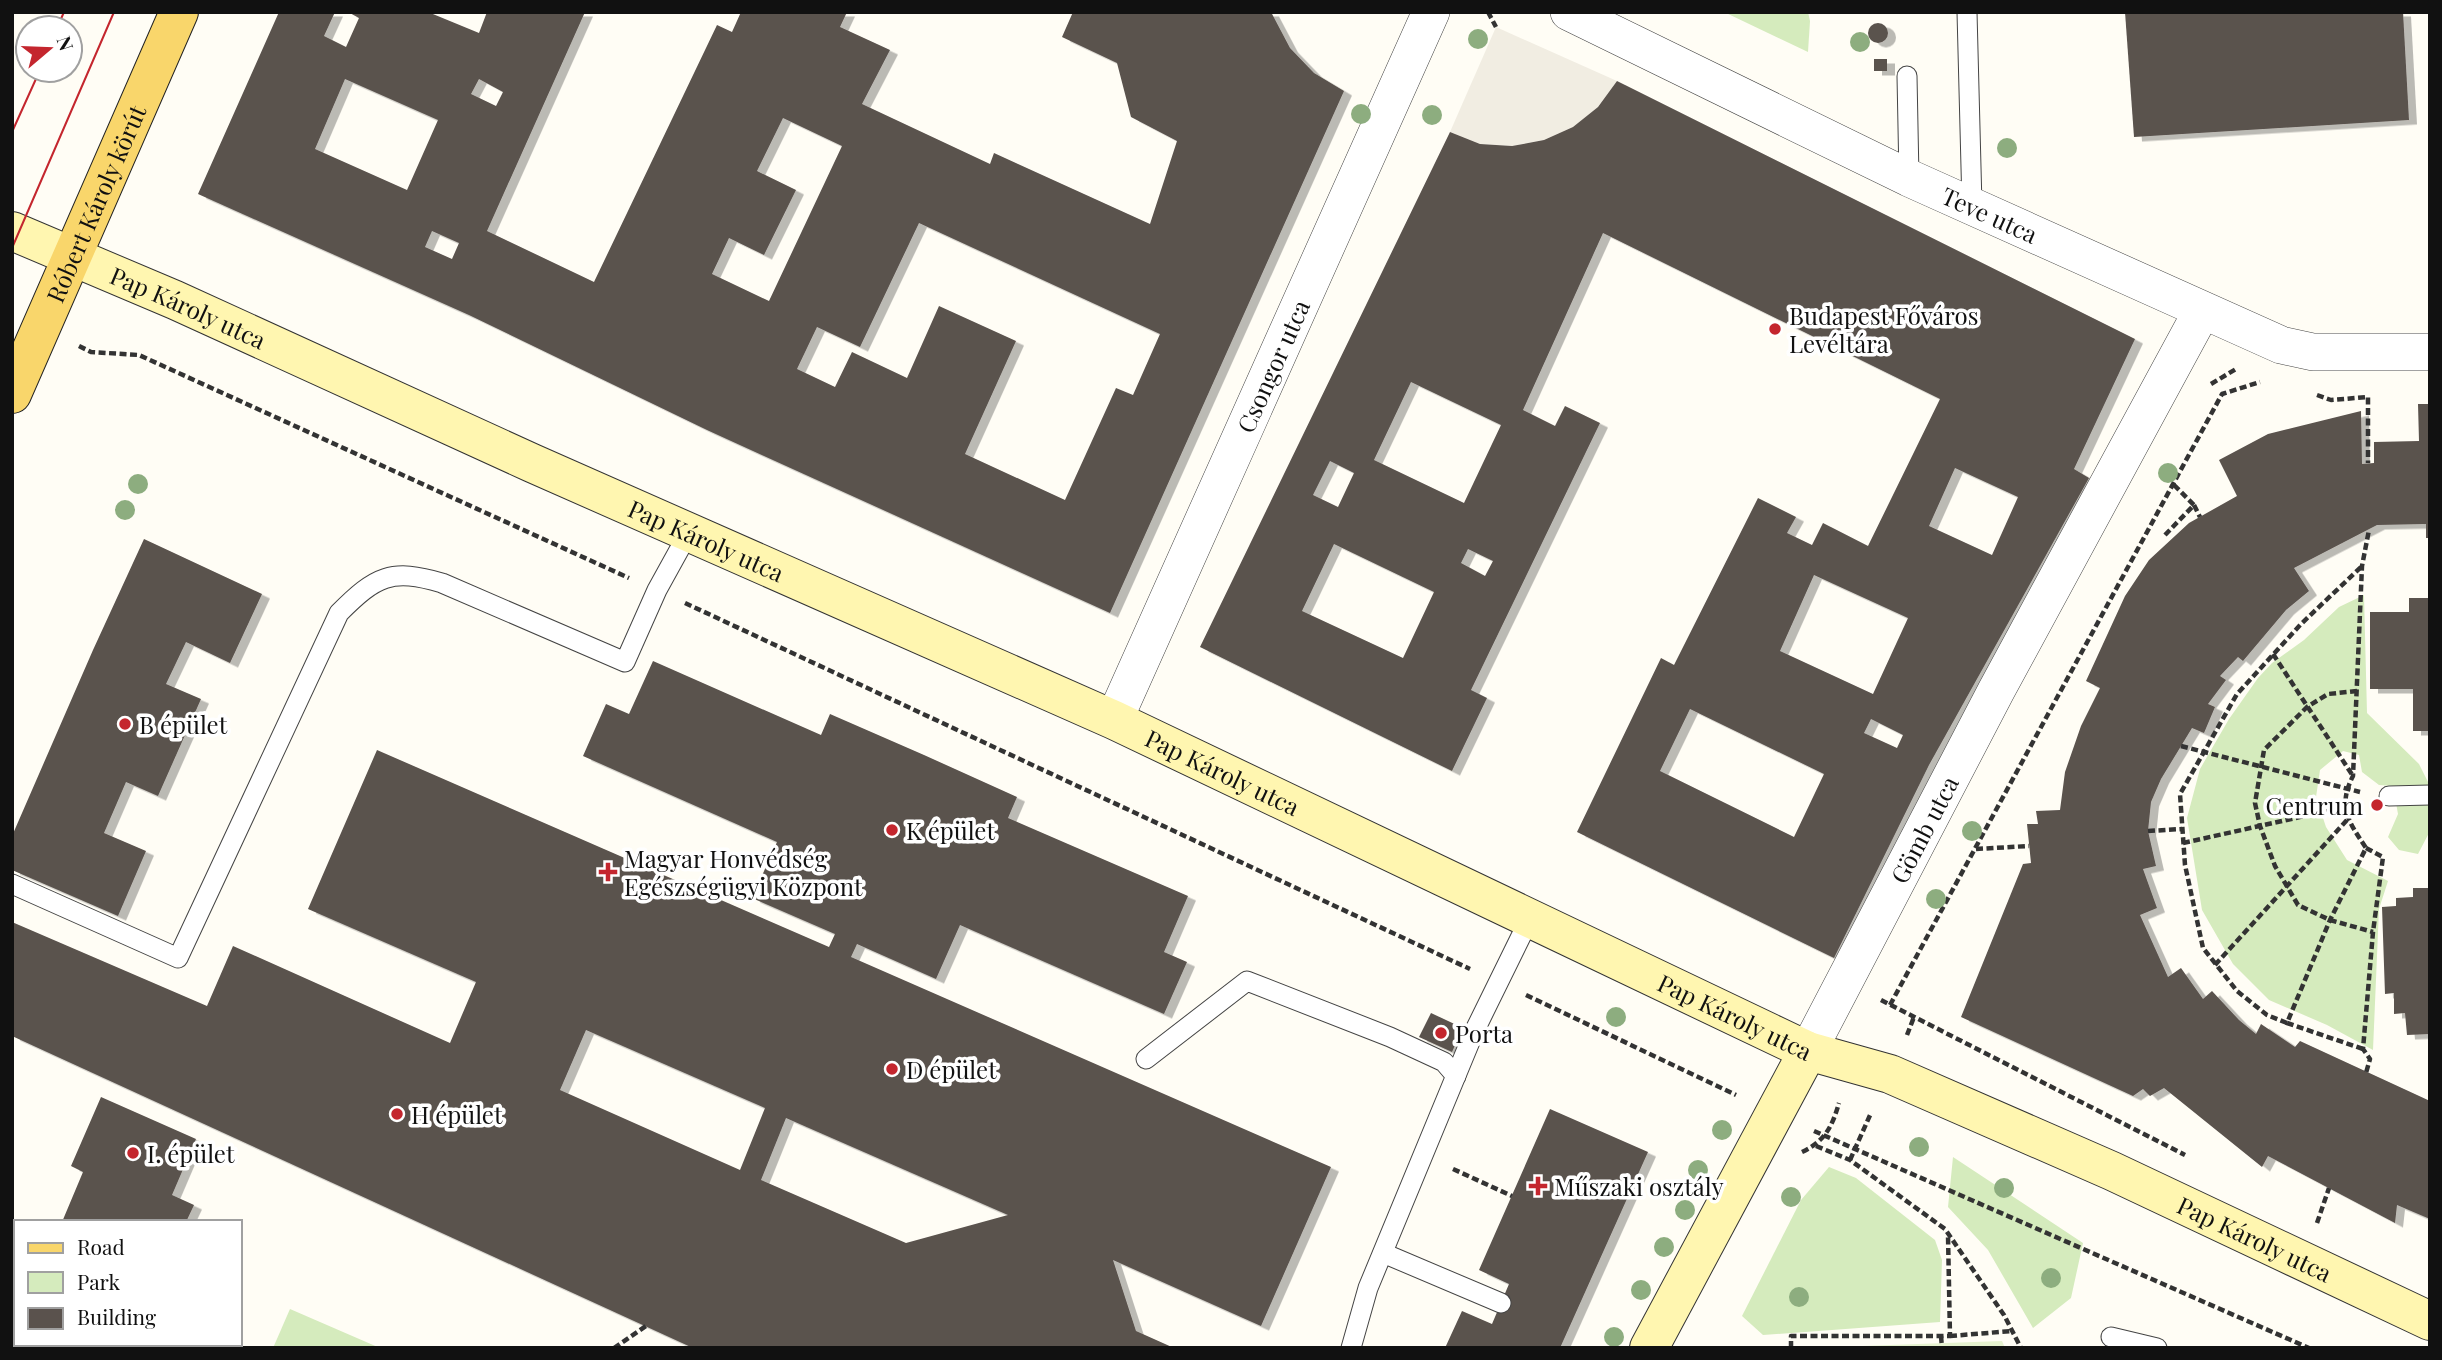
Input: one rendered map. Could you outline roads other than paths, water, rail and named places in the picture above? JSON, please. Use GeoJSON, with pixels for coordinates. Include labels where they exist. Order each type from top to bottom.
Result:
{"type":"FeatureCollection","features":[{"type":"Feature","properties":{"kind":"main road","name":"Róbert Károly körút"},"geometry":{"type":"LineString","coordinates":[[12,394],[179,12]]}},
{"type":"Feature","properties":{"kind":"street","name":"Csongor utca"},"geometry":{"type":"LineString","coordinates":[[1114,720],[1431,12]]}},
{"type":"Feature","properties":{"kind":"street","name":"Teve utca"},"geometry":{"type":"LineString","coordinates":[[1569,12],[1909,178],[2281,345],[2313,352],[2430,352]]}},
{"type":"Feature","properties":{"kind":"street","name":"Pap Károly utca"},"geometry":{"type":"LineString","coordinates":[[12,232],[175,300],[1114,720],[1808,1051],[1890,1074],[2112,1171],[2430,1321]]}},
{"type":"Feature","properties":{"kind":"street","name":"Gömb utca"},"geometry":{"type":"LineString","coordinates":[[1648,1348],[1808,1051],[2007,670],[2202,311]]}},
{"type":"Feature","properties":{"kind":"lane"},"geometry":{"type":"LineString","coordinates":[[1967,12],[1972,206]]}},
{"type":"Feature","properties":{"kind":"lane"},"geometry":{"type":"LineString","coordinates":[[1907,76],[1909,178]]}},
{"type":"Feature","properties":{"kind":"lane"},"geometry":{"type":"LineString","coordinates":[[12,884],[178,958],[339,613],[361,590],[388,577],[413,575],[442,583],[625,662],[657,590],[689,532]]}},
{"type":"Feature","properties":{"kind":"lane"},"geometry":{"type":"LineString","coordinates":[[2389,796],[2430,796]]}},
{"type":"Feature","properties":{"kind":"lane"},"geometry":{"type":"LineString","coordinates":[[1351,1348],[1368,1288],[1456,1076],[1497,982],[1530,918]]}},
{"type":"Feature","properties":{"kind":"lane"},"geometry":{"type":"LineString","coordinates":[[1146,1059],[1247,981],[1444,1062],[1456,1076]]}},
{"type":"Feature","properties":{"kind":"lane"},"geometry":{"type":"LineString","coordinates":[[1383,1253],[1501,1303]]}},
{"type":"Feature","properties":{"kind":"lane"},"geometry":{"type":"LineString","coordinates":[[2111,1337],[2157,1348]]}},
{"type":"Feature","properties":{"kind":"tram line"},"geometry":{"type":"LineString","coordinates":[[12,248],[114,12]]}},
{"type":"Feature","properties":{"kind":"tram line"},"geometry":{"type":"LineString","coordinates":[[12,132],[34,84]]}},
{"type":"Feature","properties":{"kind":"place","name":"Budapest Főváros Levéltára"},"geometry":{"type":"Point","coordinates":[1775,329]}},
{"type":"Feature","properties":{"kind":"place","name":"B épület"},"geometry":{"type":"Point","coordinates":[125,724]}},
{"type":"Feature","properties":{"kind":"place","name":"Centrum"},"geometry":{"type":"Point","coordinates":[2377,805]}},
{"type":"Feature","properties":{"kind":"place","name":"K épület"},"geometry":{"type":"Point","coordinates":[892,830]}},
{"type":"Feature","properties":{"kind":"place","name":"Magyar Honvédség Egészségügyi Központ"},"geometry":{"type":"Point","coordinates":[608,872]}},
{"type":"Feature","properties":{"kind":"place","name":"Porta"},"geometry":{"type":"Point","coordinates":[1441,1033]}},
{"type":"Feature","properties":{"kind":"place","name":"D épület"},"geometry":{"type":"Point","coordinates":[892,1069]}},
{"type":"Feature","properties":{"kind":"place","name":"H épület"},"geometry":{"type":"Point","coordinates":[397,1114]}},
{"type":"Feature","properties":{"kind":"place","name":"I. épület"},"geometry":{"type":"Point","coordinates":[133,1153]}},
{"type":"Feature","properties":{"kind":"place","name":"Műszaki osztály"},"geometry":{"type":"Point","coordinates":[1538,1186]}}]}
